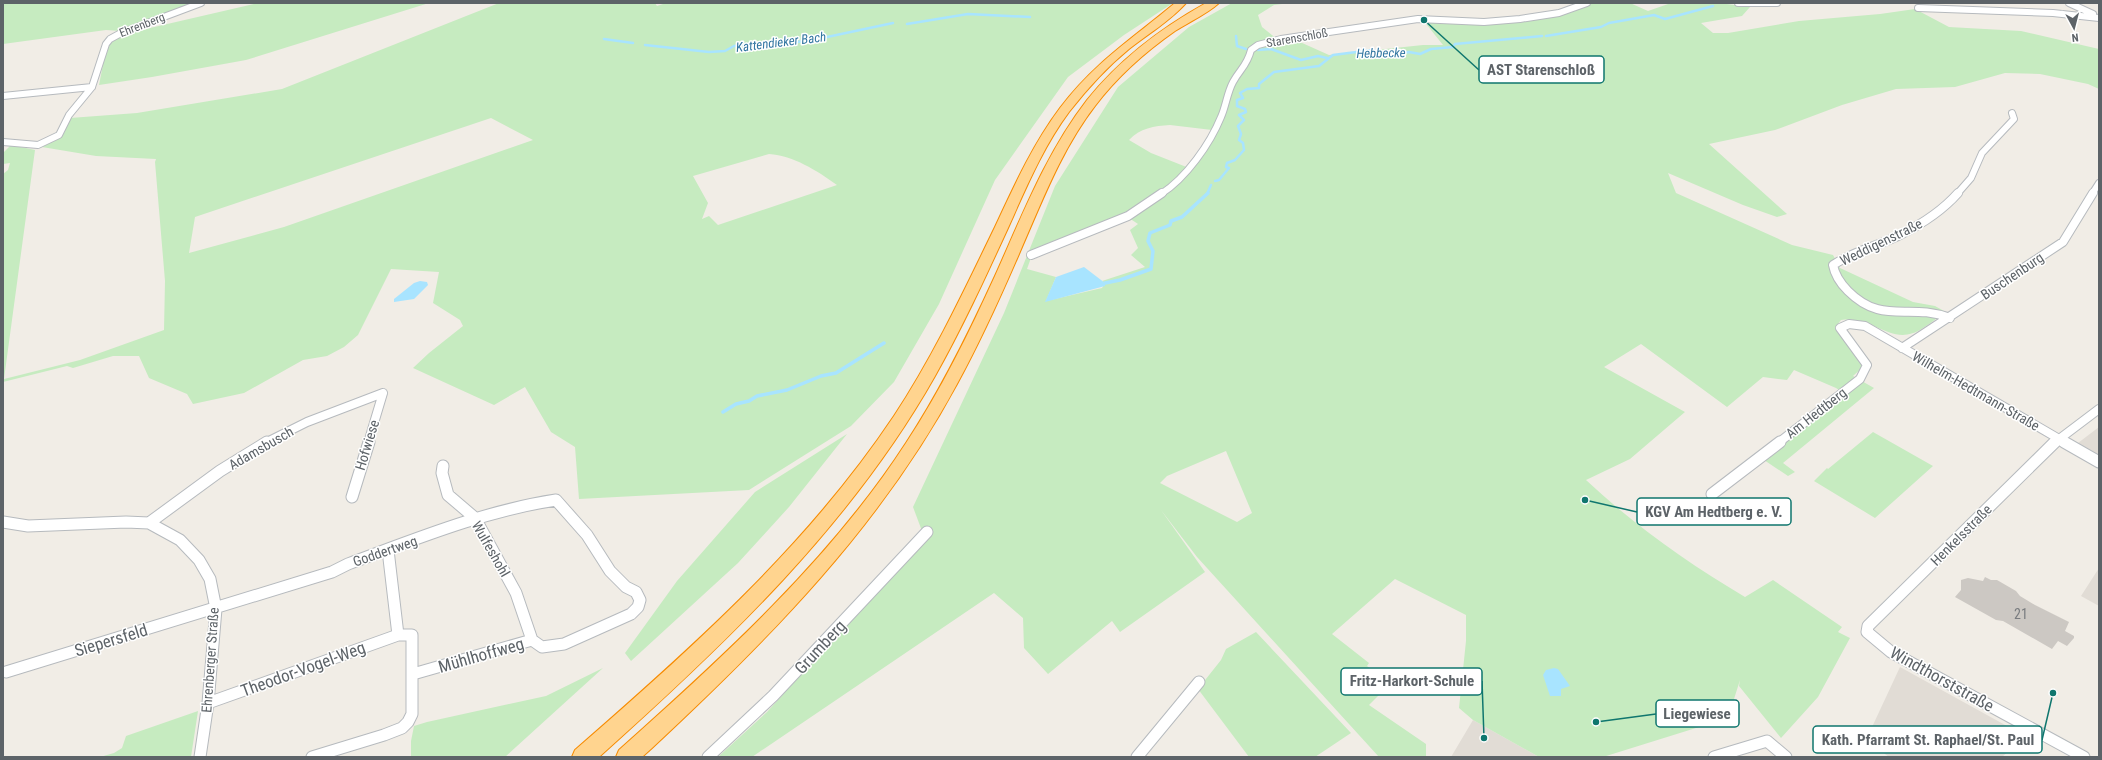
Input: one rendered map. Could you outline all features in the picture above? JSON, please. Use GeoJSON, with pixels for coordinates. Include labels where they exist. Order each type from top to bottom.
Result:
{"type":"FeatureCollection","features":[{"type":"Feature","properties":{"kind":"highway"},"geometry":{"type":"LineString","coordinates":[[583,757],[712,639],[765,587],[825,522],[850,492],[900,421],[946,342],[1036,154],[1066,109],[1107,62],[1167,16],[1181,3]]}},
{"type":"Feature","properties":{"kind":"highway"},"geometry":{"type":"LineString","coordinates":[[1167,16],[1190,3]]}},
{"type":"Feature","properties":{"kind":"highway"},"geometry":{"type":"LineString","coordinates":[[627,757],[718,672],[787,601],[837,548],[874,502],[912,448],[943,397],[1001,278],[1053,164],[1080,118],[1108,82],[1132,59],[1177,24],[1214,3]]}},
{"type":"Feature","properties":{"kind":"street","name":"Ehrenberg"},"geometry":{"type":"LineString","coordinates":[[3,142],[38,146],[59,135],[69,115],[92,87],[103,51],[110,39],[121,33],[201,3]]}},
{"type":"Feature","properties":{"kind":"street","name":"Starenschloß"},"geometry":{"type":"LineString","coordinates":[[1031,255],[1128,216],[1169,189],[1195,162],[1221,118],[1233,82],[1248,62],[1251,50],[1258,45],[1281,39],[1418,19],[1436,18],[1484,22],[1520,19],[1559,13],[1587,3]]}},
{"type":"Feature","properties":{"kind":"street"},"geometry":{"type":"LineString","coordinates":[[1738,3],[1777,3]]}},
{"type":"Feature","properties":{"kind":"street"},"geometry":{"type":"LineString","coordinates":[[2068,3],[2099,17]]}},
{"type":"Feature","properties":{"kind":"street"},"geometry":{"type":"LineString","coordinates":[[1918,8],[2068,14],[2099,17]]}},
{"type":"Feature","properties":{"kind":"street"},"geometry":{"type":"LineString","coordinates":[[3,96],[92,87]]}},
{"type":"Feature","properties":{"kind":"street","name":"Weddigenstraße"},"geometry":{"type":"LineString","coordinates":[[1950,318],[1931,312],[1884,312],[1866,306],[1852,295],[1839,281],[1834,273],[1833,265],[1845,257],[1900,235],[1932,217],[1950,202],[1971,178],[1982,153],[2014,119],[2012,113]]}},
{"type":"Feature","properties":{"kind":"street","name":"Buschenburg"},"geometry":{"type":"LineString","coordinates":[[1902,348],[1950,318],[2063,242],[2099,183]]}},
{"type":"Feature","properties":{"kind":"street","name":"Wilhelm-Hedtmann-Straße"},"geometry":{"type":"LineString","coordinates":[[1851,323],[1865,326],[2099,462]]}},
{"type":"Feature","properties":{"kind":"street","name":"Am Hedtberg"},"geometry":{"type":"LineString","coordinates":[[1712,494],[1860,379],[1867,365],[1864,358],[1840,328],[1844,324],[1851,323]]}},
{"type":"Feature","properties":{"kind":"street","name":"Hofwiese"},"geometry":{"type":"LineString","coordinates":[[352,497],[383,393]]}},
{"type":"Feature","properties":{"kind":"street","name":"Adamsbusch"},"geometry":{"type":"LineString","coordinates":[[149,523],[188,493],[265,443],[304,423],[383,393]]}},
{"type":"Feature","properties":{"kind":"street","name":"Henkelsstraße"},"geometry":{"type":"LineString","coordinates":[[1867,632],[1868,626],[2058,439],[2099,409]]}},
{"type":"Feature","properties":{"kind":"street","name":"Wulfeshohl"},"geometry":{"type":"LineString","coordinates":[[443,466],[442,473],[448,495],[475,518],[516,593],[532,640]]}},
{"type":"Feature","properties":{"kind":"street","name":"Goddertweg"},"geometry":{"type":"LineString","coordinates":[[216,609],[332,572],[348,564],[475,518],[522,505],[556,500]]}},
{"type":"Feature","properties":{"kind":"street","name":"Mühlhoffweg"},"geometry":{"type":"LineString","coordinates":[[413,674],[532,640],[542,647],[564,644],[631,614],[638,607],[640,600],[636,592],[626,587],[610,571],[587,535],[556,500]]}},
{"type":"Feature","properties":{"kind":"street","name":"Ehrenberger Straße"},"geometry":{"type":"LineString","coordinates":[[3,522],[28,526],[126,522],[149,523],[180,540],[199,560],[210,579],[216,609],[208,703],[200,757]]}},
{"type":"Feature","properties":{"kind":"street","name":"Grumberg"},"geometry":{"type":"LineString","coordinates":[[708,757],[773,696],[927,532]]}},
{"type":"Feature","properties":{"kind":"street"},"geometry":{"type":"LineString","coordinates":[[312,757],[402,728],[412,714],[412,635],[398,635],[388,550]]}},
{"type":"Feature","properties":{"kind":"street","name":"Siepersfeld"},"geometry":{"type":"LineString","coordinates":[[6,672],[216,609]]}},
{"type":"Feature","properties":{"kind":"street","name":"Windthorststraße"},"geometry":{"type":"LineString","coordinates":[[1867,632],[1891,652],[2084,757]]}},
{"type":"Feature","properties":{"kind":"street","name":"Theodor-Vogel-Weg"},"geometry":{"type":"LineString","coordinates":[[208,703],[398,635]]}},
{"type":"Feature","properties":{"kind":"street"},"geometry":{"type":"LineString","coordinates":[[1137,757],[1199,682]]}},
{"type":"Feature","properties":{"kind":"street"},"geometry":{"type":"LineString","coordinates":[[1714,757],[1767,741],[1786,757]]}},
{"type":"Feature","properties":{"kind":"shaded area"},"geometry":{"type":"Polygon","coordinates":[[[2099,427],[2099,455],[2078,443],[2099,427]]]}},
{"type":"Feature","properties":{"kind":"shaded area"},"geometry":{"type":"Polygon","coordinates":[[[2099,568],[2099,606],[2081,596],[2099,568]]]}},
{"type":"Feature","properties":{"kind":"shaded area"},"geometry":{"type":"Polygon","coordinates":[[[1900,667],[2025,736],[2002,757],[1889,757],[1866,740],[1900,667]]]}},
{"type":"Feature","properties":{"kind":"shaded area"},"geometry":{"type":"Polygon","coordinates":[[[1473,720],[1539,757],[1451,757],[1473,720]]]}},
{"type":"Feature","properties":{"kind":"green space"},"geometry":{"type":"Polygon","coordinates":[[[3,3],[200,3],[121,31],[106,30],[3,44],[3,3]]]}},
{"type":"Feature","properties":{"kind":"green space"},"geometry":{"type":"Polygon","coordinates":[[[258,3],[429,3],[246,60],[99,85],[107,44],[124,34],[258,3]]]}},
{"type":"Feature","properties":{"kind":"green space"},"geometry":{"type":"Polygon","coordinates":[[[499,3],[655,3],[657,6],[666,3],[1173,3],[1124,35],[1068,77],[995,180],[939,304],[894,382],[851,426],[749,490],[579,499],[575,447],[551,432],[525,387],[494,405],[413,368],[463,326],[460,320],[433,303],[439,272],[391,269],[358,335],[344,347],[327,356],[303,360],[244,393],[193,404],[187,394],[149,378],[139,356],[113,356],[73,368],[67,366],[3,382],[3,174],[8,170],[10,163],[3,164],[3,153],[11,145],[35,150],[4,379],[80,360],[164,330],[165,281],[155,162],[156,159],[96,156],[42,147],[56,140],[70,118],[137,113],[282,89],[499,3]],[[491,118],[195,217],[189,253],[284,227],[533,140],[491,118]],[[769,154],[693,176],[708,203],[702,219],[709,216],[718,225],[837,185],[813,169],[796,161],[778,155],[769,154]]]}},
{"type":"Feature","properties":{"kind":"green space"},"geometry":{"type":"Polygon","coordinates":[[[1232,3],[1290,3],[1274,5],[1258,15],[1262,27],[1277,39],[1291,38],[1329,55],[1423,45],[1443,45],[1423,20],[1479,23],[1563,14],[1593,3],[1630,3],[1648,11],[1671,3],[1719,3],[1750,7],[1742,16],[1701,23],[1713,33],[1728,33],[1799,21],[1880,14],[1915,9],[1949,27],[2021,31],[2099,49],[2099,89],[2088,84],[2040,74],[2005,73],[1955,87],[1896,89],[1842,105],[1775,130],[1709,144],[1787,214],[1777,217],[1743,205],[1668,173],[1676,193],[1792,245],[1833,255],[1840,268],[1913,302],[1935,306],[1944,311],[1923,328],[1912,333],[1902,335],[1892,333],[1864,322],[1841,320],[1837,325],[1837,332],[1853,348],[1862,363],[1862,368],[1853,376],[1874,388],[1783,463],[1795,472],[1788,476],[1764,460],[1845,394],[1836,388],[1794,370],[1787,380],[1763,377],[1727,407],[1641,344],[1604,367],[1685,412],[1630,459],[1586,480],[1662,543],[1745,597],[1773,580],[1842,627],[1838,632],[1850,638],[1818,697],[1781,738],[1739,686],[1740,680],[1728,718],[1603,757],[1539,757],[1473,720],[1459,708],[1466,641],[1466,615],[1395,579],[1332,634],[1369,663],[1367,666],[1390,684],[1369,705],[1426,744],[1426,757],[1379,757],[1197,557],[1161,510],[1205,572],[1120,632],[1112,621],[1048,674],[1024,648],[1023,618],[994,593],[752,757],[718,757],[767,712],[925,539],[913,507],[1004,313],[1055,186],[1118,87],[1189,27],[1232,3]],[[1170,125],[1148,128],[1133,136],[1129,140],[1151,153],[1189,168],[1212,130],[1170,125]],[[1126,216],[1032,255],[1027,269],[1056,277],[1046,301],[1102,288],[1105,283],[1102,281],[1145,267],[1131,255],[1138,248],[1130,230],[1138,224],[1126,216]],[[1226,451],[1167,476],[1160,483],[1237,522],[1252,513],[1226,451]]]}},
{"type":"Feature","properties":{"kind":"green space"},"geometry":{"type":"Polygon","coordinates":[[[1873,432],[1933,466],[1875,518],[1814,481],[1827,468],[1828,469],[1873,432]]]}},
{"type":"Feature","properties":{"kind":"green space"},"geometry":{"type":"Polygon","coordinates":[[[847,434],[789,507],[738,563],[631,661],[625,653],[677,581],[755,492],[847,434]]]}},
{"type":"Feature","properties":{"kind":"green space"},"geometry":{"type":"Polygon","coordinates":[[[1256,632],[1351,733],[1315,757],[1249,757],[1198,689],[1221,660],[1226,649],[1256,632]]]}},
{"type":"Feature","properties":{"kind":"green space"},"geometry":{"type":"Polygon","coordinates":[[[603,668],[505,757],[411,757],[411,741],[414,726],[546,696],[603,668]]]}},
{"type":"Feature","properties":{"kind":"green space"},"geometry":{"type":"Polygon","coordinates":[[[198,711],[191,757],[100,757],[114,753],[122,748],[126,736],[198,711]]]}},
{"type":"Feature","properties":{"kind":"water"},"geometry":{"type":"Polygon","coordinates":[[[1084,267],[1105,283],[1105,286],[1045,302],[1056,277],[1084,267]]]}},
{"type":"Feature","properties":{"kind":"water"},"geometry":{"type":"Polygon","coordinates":[[[420,281],[427,282],[428,285],[414,299],[394,302],[394,299],[414,283],[420,281]]]}},
{"type":"Feature","properties":{"kind":"water"},"geometry":{"type":"Polygon","coordinates":[[[1554,668],[1558,669],[1570,686],[1561,689],[1561,696],[1550,696],[1543,675],[1546,670],[1554,668]]]}},
{"type":"Feature","properties":{"kind":"building"},"geometry":{"type":"Polygon","coordinates":[[[1985,577],[1991,580],[1997,580],[2016,591],[2020,596],[2035,605],[2069,622],[2065,631],[2074,636],[2074,638],[2067,646],[2058,641],[2052,649],[2003,621],[1996,620],[1955,597],[1961,590],[1961,580],[1968,578],[1983,581],[1985,577]]]}},
{"type":"Feature","properties":{"kind":"waterway","name":"Hebbecke"},"geometry":{"type":"LineString","coordinates":[[1546,36],[1601,27],[1609,23],[1654,15],[1665,19],[1713,6]]}},
{"type":"Feature","properties":{"kind":"waterway"},"geometry":{"type":"LineString","coordinates":[[907,24],[968,14],[1030,17]]}},
{"type":"Feature","properties":{"kind":"waterway","name":"Kattendieker Bach"},"geometry":{"type":"LineString","coordinates":[[645,45],[709,52],[725,51],[734,46],[749,44],[782,44],[813,40],[893,23]]}},
{"type":"Feature","properties":{"kind":"waterway"},"geometry":{"type":"LineString","coordinates":[[1236,36],[1237,46],[1246,49]]}},
{"type":"Feature","properties":{"kind":"waterway","name":"Hebbecke"},"geometry":{"type":"LineString","coordinates":[[1215,181],[1219,180],[1229,168],[1226,167],[1227,163],[1235,160],[1244,150],[1243,143],[1239,140],[1241,134],[1238,126],[1244,120],[1239,115],[1246,112],[1245,109],[1237,106],[1237,100],[1243,98],[1240,93],[1247,89],[1259,88],[1259,84],[1274,72],[1319,66],[1333,55],[1372,50],[1389,55],[1409,52],[1420,54],[1431,49],[1453,47],[1455,44],[1542,36]]}},
{"type":"Feature","properties":{"kind":"waterway","name":"Kattendieker Bach"},"geometry":{"type":"LineString","coordinates":[[604,39],[633,43]]}},
{"type":"Feature","properties":{"kind":"waterway"},"geometry":{"type":"LineString","coordinates":[[1258,50],[1271,49],[1301,60],[1318,56],[1327,58]]}},
{"type":"Feature","properties":{"kind":"waterway","name":"Hebbecke"},"geometry":{"type":"LineString","coordinates":[[1207,194],[1211,185]]}},
{"type":"Feature","properties":{"kind":"waterway","name":"Hebbecke"},"geometry":{"type":"LineString","coordinates":[[1105,283],[1120,280],[1151,269],[1153,251],[1148,241],[1150,233],[1170,225],[1171,221],[1182,217],[1207,194]]}},
{"type":"Feature","properties":{"kind":"waterway"},"geometry":{"type":"LineString","coordinates":[[723,412],[736,404],[749,401],[757,396],[787,390],[821,376],[836,373],[884,343]]}},
{"type":"Feature","properties":{"kind":"place","name":"AST Starenschloß"},"geometry":{"type":"Point","coordinates":[1424,20]}},
{"type":"Feature","properties":{"kind":"place","name":"KGV Am Hedtberg e. V."},"geometry":{"type":"Point","coordinates":[1585,500]}},
{"type":"Feature","properties":{"kind":"place","name":"Kath. Pfarramt St. Raphael/St. Paul"},"geometry":{"type":"Point","coordinates":[2053,693]}},
{"type":"Feature","properties":{"kind":"place","name":"Liegewiese"},"geometry":{"type":"Point","coordinates":[1596,722]}},
{"type":"Feature","properties":{"kind":"place","name":"Fritz-Harkort-Schule"},"geometry":{"type":"Point","coordinates":[1484,738]}}]}
